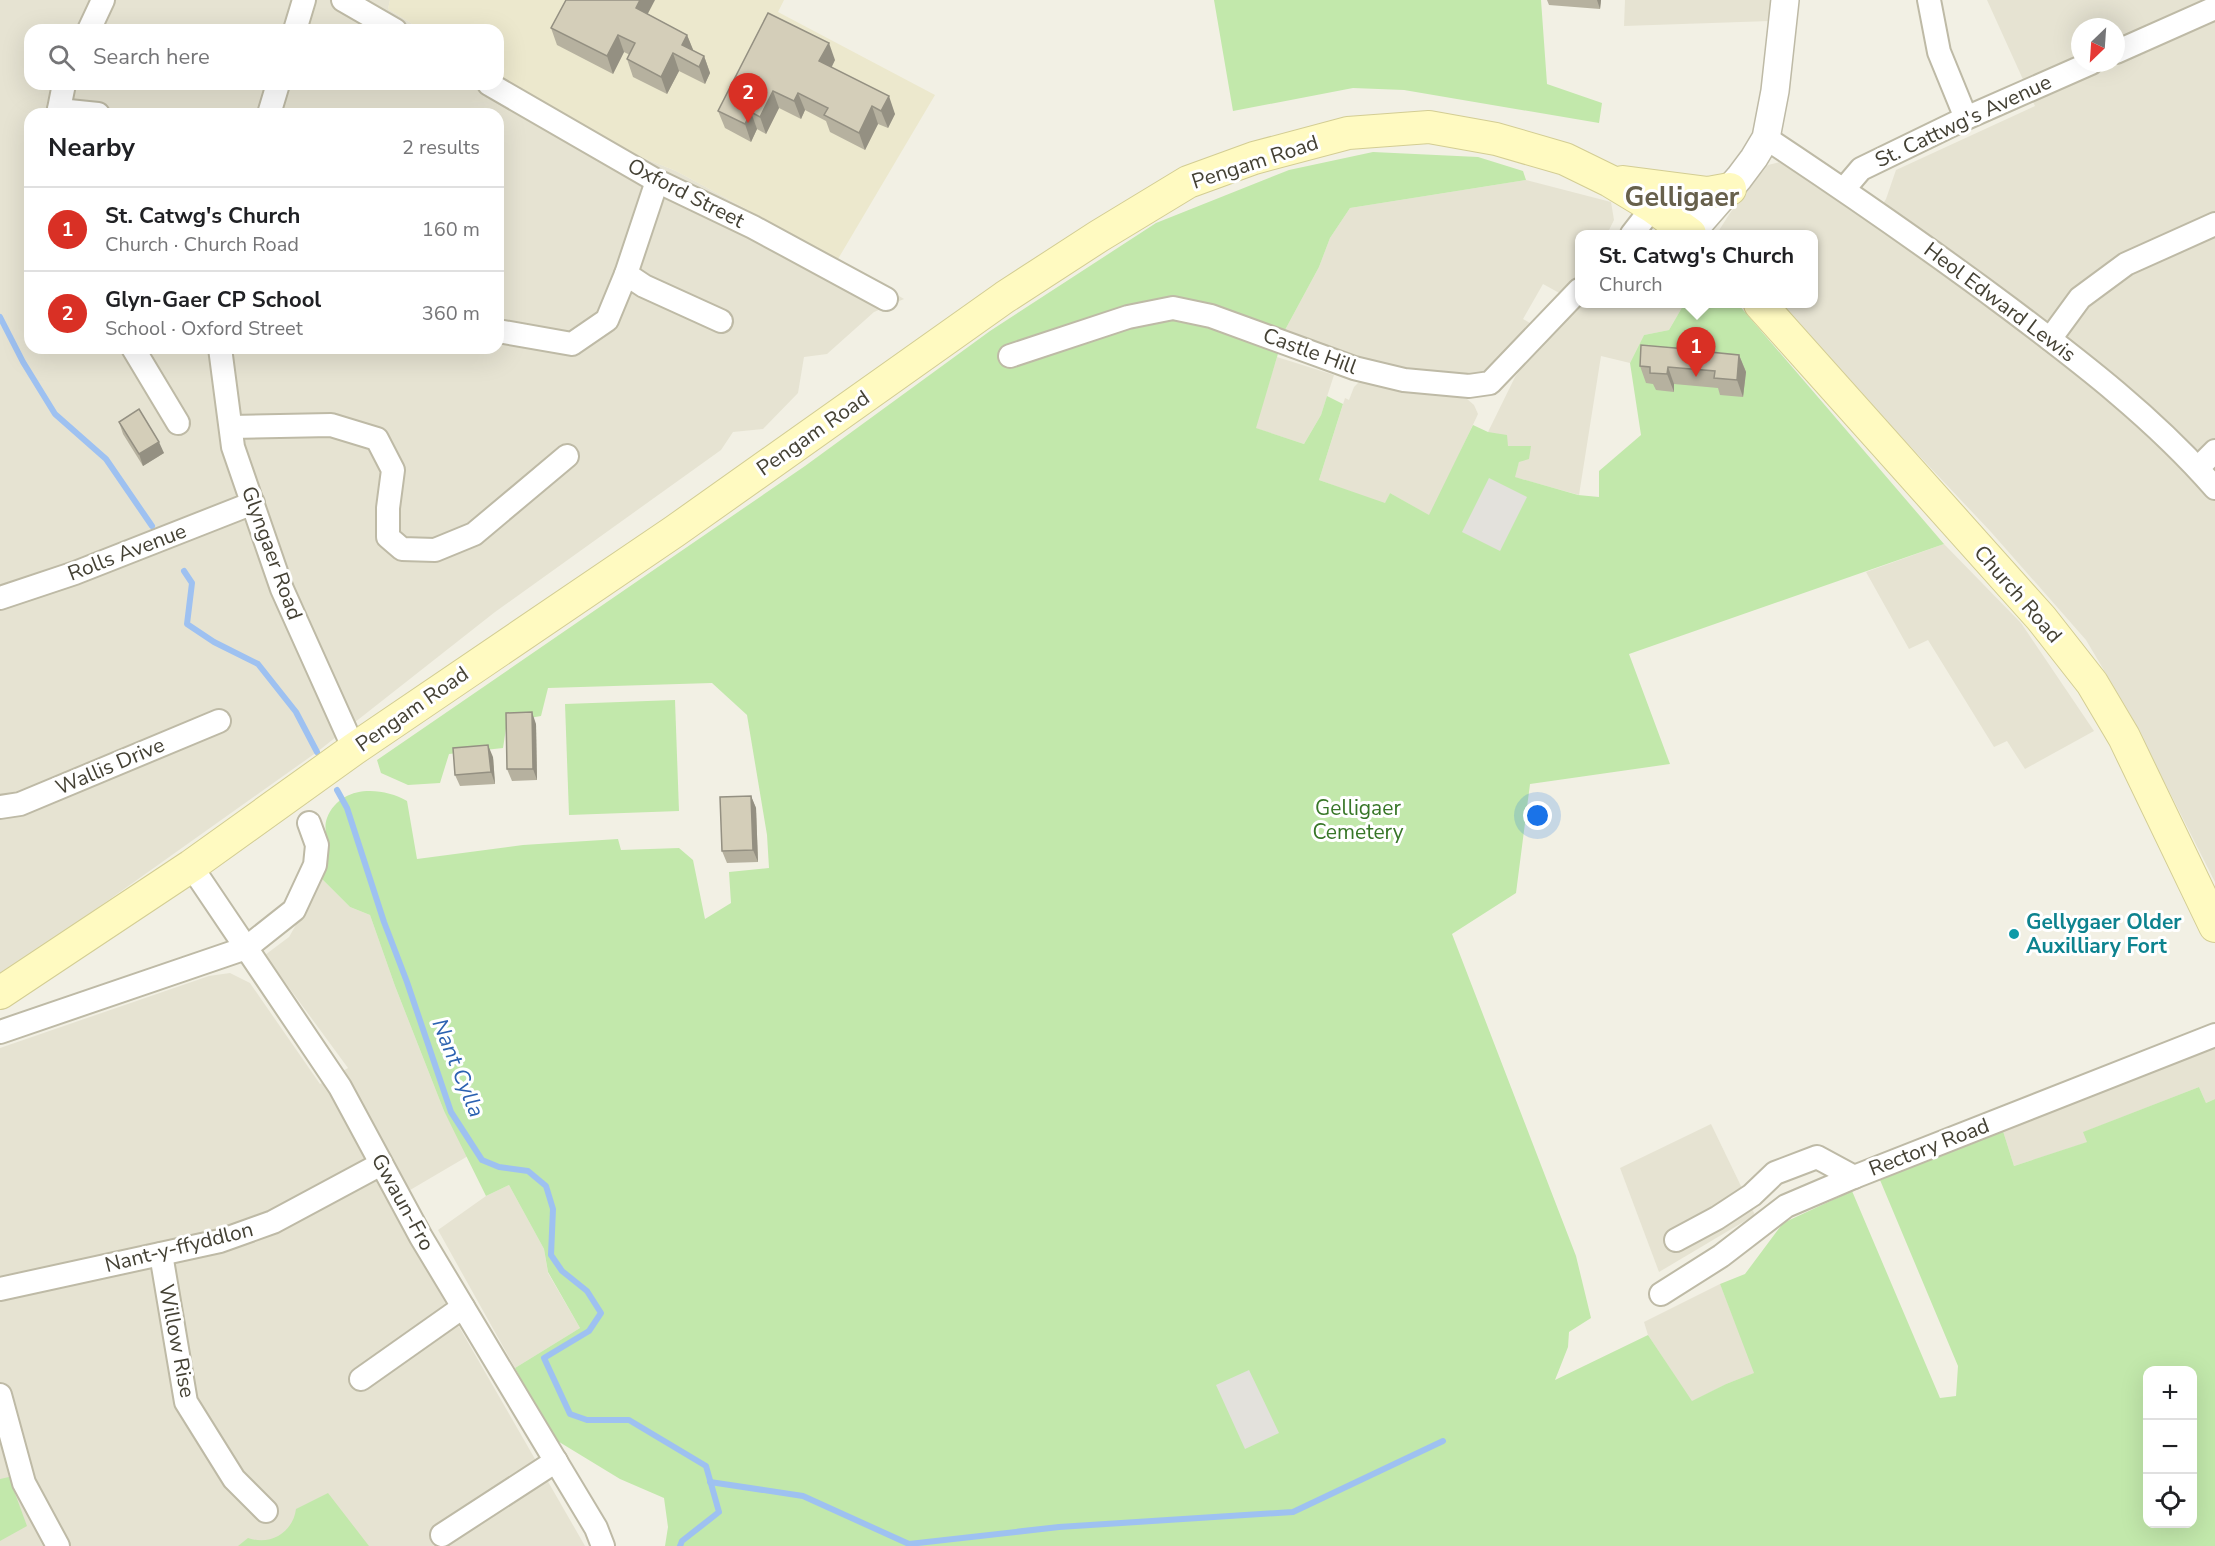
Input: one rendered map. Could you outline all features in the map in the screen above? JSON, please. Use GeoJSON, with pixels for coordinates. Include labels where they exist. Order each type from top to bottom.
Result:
{"type":"FeatureCollection","features":[{"type":"Feature","properties":{"kind":"main road","name":"Pengam Road"},"geometry":{"type":"LineString","coordinates":[[0,993],[191,866],[354,749],[675,531],[1005,297],[1188,182],[1254,158],[1348,133],[1429,127],[1496,139],[1565,159],[1610,181],[1653,207],[1685,230]]}},
{"type":"Feature","properties":{"kind":"main road"},"geometry":{"type":"LineString","coordinates":[[1610,181],[1708,193],[1730,189]]}},
{"type":"Feature","properties":{"kind":"main road","name":"Church Road"},"geometry":{"type":"LineString","coordinates":[[1764,308],[2041,618],[2092,683],[2124,737],[2215,926]]}},
{"type":"Feature","properties":{"kind":"street"},"geometry":{"type":"LineString","coordinates":[[92,24],[103,0]]}},
{"type":"Feature","properties":{"kind":"street"},"geometry":{"type":"LineString","coordinates":[[297,24],[304,0]]}},
{"type":"Feature","properties":{"kind":"street"},"geometry":{"type":"LineString","coordinates":[[343,0],[385,24]]}},
{"type":"Feature","properties":{"kind":"street"},"geometry":{"type":"LineString","coordinates":[[1694,230],[1730,189],[1766,138],[1775,91],[1785,0]]}},
{"type":"Feature","properties":{"kind":"street"},"geometry":{"type":"LineString","coordinates":[[1929,0],[1940,52],[1966,118]]}},
{"type":"Feature","properties":{"kind":"street"},"geometry":{"type":"LineString","coordinates":[[2125,48],[2215,8]]}},
{"type":"Feature","properties":{"kind":"street","name":"St. Cattwg's Avenue"},"geometry":{"type":"LineString","coordinates":[[1844,189],[1860,169],[1966,118],[2071,72]]}},
{"type":"Feature","properties":{"kind":"street"},"geometry":{"type":"LineString","coordinates":[[59,108],[63,90]]}},
{"type":"Feature","properties":{"kind":"street"},"geometry":{"type":"LineString","coordinates":[[271,108],[276,90]]}},
{"type":"Feature","properties":{"kind":"street","name":"Oxford Street"},"geometry":{"type":"LineString","coordinates":[[499,90],[657,181],[753,227],[886,299]]}},
{"type":"Feature","properties":{"kind":"street","name":"Heol Edward Lewis"},"geometry":{"type":"LineString","coordinates":[[1766,138],[1929,248],[2082,363],[2141,413],[2198,468],[2215,488]]}},
{"type":"Feature","properties":{"kind":"street"},"geometry":{"type":"LineString","coordinates":[[504,332],[572,344],[607,320],[626,274],[657,181]]}},
{"type":"Feature","properties":{"kind":"street"},"geometry":{"type":"LineString","coordinates":[[1635,230],[1653,207]]}},
{"type":"Feature","properties":{"kind":"street"},"geometry":{"type":"LineString","coordinates":[[2050,339],[2080,298],[2126,264],[2215,224]]}},
{"type":"Feature","properties":{"kind":"street"},"geometry":{"type":"LineString","coordinates":[[626,274],[644,286],[721,321]]}},
{"type":"Feature","properties":{"kind":"street","name":"Castle Hill"},"geometry":{"type":"LineString","coordinates":[[1010,356],[1128,317],[1173,308],[1211,316],[1354,368],[1404,380],[1470,386],[1490,383],[1575,294]]}},
{"type":"Feature","properties":{"kind":"street"},"geometry":{"type":"LineString","coordinates":[[137,354],[178,423]]}},
{"type":"Feature","properties":{"kind":"street","name":"Glyngaer Road"},"geometry":{"type":"LineString","coordinates":[[221,354],[233,447],[282,589],[354,749]]}},
{"type":"Feature","properties":{"kind":"street"},"geometry":{"type":"LineString","coordinates":[[231,427],[331,425],[377,439],[393,471],[388,508],[388,537],[402,549],[435,550],[474,534],[567,456]]}},
{"type":"Feature","properties":{"kind":"street"},"geometry":{"type":"LineString","coordinates":[[2198,468],[2215,451]]}},
{"type":"Feature","properties":{"kind":"street","name":"Rolls Avenue"},"geometry":{"type":"LineString","coordinates":[[0,598],[75,573],[253,503]]}},
{"type":"Feature","properties":{"kind":"street","name":"Wallis Drive"},"geometry":{"type":"LineString","coordinates":[[0,807],[20,804],[219,721]]}},
{"type":"Feature","properties":{"kind":"street"},"geometry":{"type":"LineString","coordinates":[[0,1032],[246,948],[294,910],[315,865],[317,845],[309,823]]}},
{"type":"Feature","properties":{"kind":"street","name":"Gwaun-Fro"},"geometry":{"type":"LineString","coordinates":[[191,866],[340,1087],[421,1237],[596,1528],[603,1546]]}},
{"type":"Feature","properties":{"kind":"street","name":"Rectory Road"},"geometry":{"type":"LineString","coordinates":[[1661,1294],[1721,1256],[1786,1206],[2215,1035]]}},
{"type":"Feature","properties":{"kind":"street"},"geometry":{"type":"LineString","coordinates":[[1676,1240],[1718,1218],[1743,1201],[1775,1173],[1817,1157],[1854,1177]]}},
{"type":"Feature","properties":{"kind":"street","name":"Nant-y-ffyddlon"},"geometry":{"type":"LineString","coordinates":[[0,1289],[220,1241],[273,1222],[381,1164]]}},
{"type":"Feature","properties":{"kind":"street","name":"Willow Rise"},"geometry":{"type":"LineString","coordinates":[[161,1254],[186,1402],[234,1479],[266,1511]]}},
{"type":"Feature","properties":{"kind":"street"},"geometry":{"type":"LineString","coordinates":[[361,1379],[464,1307]]}},
{"type":"Feature","properties":{"kind":"street"},"geometry":{"type":"LineString","coordinates":[[0,1395],[24,1483],[58,1546]]}},
{"type":"Feature","properties":{"kind":"street"},"geometry":{"type":"LineString","coordinates":[[442,1535],[556,1461]]}},
{"type":"Feature","properties":{"kind":"shaded area"},"geometry":{"type":"Polygon","coordinates":[[[0,0],[390,0],[388,9],[412,24],[24,24],[24,90],[504,90],[504,79],[623,150],[676,171],[838,259],[904,299],[874,312],[827,354],[804,357],[798,393],[763,429],[733,432],[721,450],[495,612],[317,752],[37,951],[0,974],[0,0]]]}},
{"type":"Feature","properties":{"kind":"shaded area"},"geometry":{"type":"Polygon","coordinates":[[[390,0],[784,0],[778,12],[935,95],[838,259],[676,171],[623,150],[504,79],[504,24],[412,24],[388,9],[390,0]]]}},
{"type":"Feature","properties":{"kind":"shaded area"},"geometry":{"type":"Polygon","coordinates":[[[1625,0],[1772,0],[1770,21],[1624,26],[1625,0]]]}},
{"type":"Feature","properties":{"kind":"shaded area"},"geometry":{"type":"Polygon","coordinates":[[[1987,0],[2215,0],[2215,882],[2130,714],[2086,640],[1991,532],[1780,308],[1818,308],[1818,230],[1719,230],[1768,165],[1780,162],[1871,223],[1886,199],[1896,170],[2035,106],[1987,0]]]}},
{"type":"Feature","properties":{"kind":"shaded area"},"geometry":{"type":"Polygon","coordinates":[[[1526,180],[1611,202],[1614,220],[1609,230],[1575,230],[1575,283],[1563,295],[1543,284],[1523,319],[1535,326],[1491,371],[1472,378],[1382,367],[1339,353],[1285,330],[1319,267],[1330,238],[1350,208],[1526,180]]]}},
{"type":"Feature","properties":{"kind":"shaded area"},"geometry":{"type":"Polygon","coordinates":[[[1575,307],[1682,308],[1669,330],[1644,335],[1630,363],[1601,356],[1579,495],[1514,477],[1519,462],[1508,446],[1488,432],[1515,377],[1550,329],[1575,307]]]}},
{"type":"Feature","properties":{"kind":"shaded area"},"geometry":{"type":"Polygon","coordinates":[[[1277,357],[1334,375],[1321,415],[1304,444],[1255,428],[1277,357]]]}},
{"type":"Feature","properties":{"kind":"shaded area"},"geometry":{"type":"Polygon","coordinates":[[[1371,380],[1467,399],[1474,405],[1478,414],[1430,516],[1390,493],[1385,504],[1319,480],[1345,398],[1349,400],[1354,387],[1360,381],[1371,380]]]}},
{"type":"Feature","properties":{"kind":"shaded area"},"geometry":{"type":"Polygon","coordinates":[[[1489,478],[1527,497],[1500,551],[1462,532],[1489,478]]]}},
{"type":"Feature","properties":{"kind":"shaded area"},"geometry":{"type":"Polygon","coordinates":[[[1944,544],[2021,623],[2094,731],[2025,769],[2007,741],[1994,747],[1928,640],[1909,649],[1866,572],[1944,544]]]}},
{"type":"Feature","properties":{"kind":"shaded area"},"geometry":{"type":"Polygon","coordinates":[[[322,879],[350,907],[370,915],[444,1111],[468,1156],[388,1203],[585,1546],[0,1546],[0,1048],[209,976],[230,973],[250,983],[320,1084],[348,1068],[265,955],[289,937],[322,879]]]}},
{"type":"Feature","properties":{"kind":"shaded area"},"geometry":{"type":"Polygon","coordinates":[[[2215,1047],[2215,1099],[2206,1103],[2199,1087],[2084,1132],[2088,1142],[2014,1166],[2003,1131],[2215,1047]]]}},
{"type":"Feature","properties":{"kind":"shaded area"},"geometry":{"type":"Polygon","coordinates":[[[1711,1124],[1755,1215],[1659,1272],[1620,1168],[1711,1124]]]}},
{"type":"Feature","properties":{"kind":"shaded area"},"geometry":{"type":"Polygon","coordinates":[[[509,1185],[544,1249],[548,1273],[580,1328],[515,1368],[438,1230],[486,1196],[509,1185]]]}},
{"type":"Feature","properties":{"kind":"shaded area"},"geometry":{"type":"Polygon","coordinates":[[[1720,1284],[1755,1373],[1726,1384],[1692,1402],[1648,1335],[1644,1322],[1720,1284]]]}},
{"type":"Feature","properties":{"kind":"shaded area"},"geometry":{"type":"Polygon","coordinates":[[[1249,1370],[1279,1433],[1245,1449],[1216,1385],[1249,1370]]]}},
{"type":"Feature","properties":{"kind":"green space"},"geometry":{"type":"Polygon","coordinates":[[[1214,0],[1541,0],[1547,84],[1602,103],[1599,123],[1404,90],[1353,88],[1233,111],[1214,0]]]}},
{"type":"Feature","properties":{"kind":"green space","name":"Gelligaer Cemetery"},"geometry":{"type":"Polygon","coordinates":[[[1373,152],[1478,157],[1523,171],[1526,180],[1350,208],[1330,238],[1319,267],[1285,330],[1256,428],[1304,444],[1321,415],[1327,396],[1343,404],[1319,480],[1385,503],[1390,493],[1429,515],[1473,425],[1488,432],[1507,435],[1508,446],[1531,446],[1529,459],[1519,462],[1515,477],[1578,495],[1599,497],[1599,471],[1641,435],[1630,363],[1644,335],[1669,330],[1682,308],[1741,308],[1944,544],[1629,654],[1670,764],[1530,784],[1516,893],[1452,934],[1576,1256],[1591,1318],[1569,1332],[1568,1347],[1555,1380],[1648,1335],[1692,1401],[1754,1373],[1720,1284],[1745,1274],[1783,1223],[1852,1191],[1940,1398],[1956,1396],[1958,1366],[1880,1180],[2003,1131],[2014,1166],[2087,1142],[2083,1132],[2199,1087],[2206,1103],[2215,1099],[2215,1546],[665,1546],[668,1527],[664,1498],[620,1479],[551,1437],[515,1368],[580,1328],[548,1272],[544,1249],[509,1185],[486,1196],[444,1111],[370,915],[350,907],[322,879],[328,851],[327,818],[341,799],[351,794],[374,791],[397,796],[407,801],[417,859],[523,845],[618,839],[621,850],[679,848],[693,860],[705,919],[731,903],[729,872],[769,868],[767,835],[747,715],[712,683],[548,688],[541,716],[507,722],[503,748],[449,754],[440,783],[408,785],[381,773],[377,760],[805,466],[990,331],[1156,223],[1289,170],[1373,152]]]}},
{"type":"Feature","properties":{"kind":"green space"},"geometry":{"type":"Polygon","coordinates":[[[675,700],[679,811],[569,815],[565,704],[675,700]]]}},
{"type":"Feature","properties":{"kind":"green space"},"geometry":{"type":"Polygon","coordinates":[[[9,1477],[27,1526],[0,1541],[0,1479],[9,1477]]]}},
{"type":"Feature","properties":{"kind":"green space"},"geometry":{"type":"Polygon","coordinates":[[[328,1493],[369,1546],[238,1546],[248,1538],[265,1540],[280,1535],[290,1524],[296,1509],[328,1493]]]}},
{"type":"Feature","properties":{"kind":"building"},"geometry":{"type":"Polygon","coordinates":[[[566,0],[640,0],[636,8],[687,35],[682,45],[704,56],[699,67],[673,53],[661,77],[627,59],[635,43],[618,35],[607,56],[551,28],[566,0]]]}},
{"type":"Feature","properties":{"kind":"building"},"geometry":{"type":"Polygon","coordinates":[[[768,13],[829,43],[819,61],[889,96],[881,111],[872,106],[859,133],[824,115],[828,108],[798,93],[794,101],[773,91],[760,117],[751,112],[745,124],[718,111],[768,13]]]}},
{"type":"Feature","properties":{"kind":"building"},"geometry":{"type":"Polygon","coordinates":[[[1699,341],[1710,342],[1710,352],[1739,355],[1737,380],[1714,378],[1715,371],[1668,367],[1667,374],[1650,373],[1650,367],[1640,366],[1641,345],[1698,350],[1699,341]]]}},
{"type":"Feature","properties":{"kind":"building"},"geometry":{"type":"Polygon","coordinates":[[[139,409],[159,442],[139,454],[119,422],[139,409]]]}},
{"type":"Feature","properties":{"kind":"building"},"geometry":{"type":"Polygon","coordinates":[[[532,712],[533,769],[507,769],[506,713],[532,712]]]}},
{"type":"Feature","properties":{"kind":"building"},"geometry":{"type":"Polygon","coordinates":[[[488,745],[491,772],[455,775],[453,748],[488,745]]]}},
{"type":"Feature","properties":{"kind":"building"},"geometry":{"type":"Polygon","coordinates":[[[751,796],[753,850],[722,851],[720,797],[751,796]]]}},
{"type":"Feature","properties":{"kind":"waterway","name":"Nant Cylla"},"geometry":{"type":"LineString","coordinates":[[0,317],[23,362],[55,414],[106,459],[152,526]]}},
{"type":"Feature","properties":{"kind":"waterway","name":"Nant Cylla"},"geometry":{"type":"LineString","coordinates":[[184,571],[192,583],[187,624],[214,642],[258,664],[296,712],[317,752]]}},
{"type":"Feature","properties":{"kind":"waterway","name":"Nant Cylla"},"geometry":{"type":"LineString","coordinates":[[337,790],[347,808],[384,922],[451,1112],[482,1160],[499,1167],[528,1171],[546,1186],[553,1209],[551,1255],[562,1271],[587,1291],[601,1313],[589,1331],[544,1358],[570,1414],[587,1420],[629,1420],[706,1466],[719,1512],[682,1541],[680,1546]]}},
{"type":"Feature","properties":{"kind":"waterway"},"geometry":{"type":"LineString","coordinates":[[710,1482],[803,1496],[909,1544],[1059,1527],[1293,1512],[1443,1441]]}},
{"type":"Feature","properties":{"kind":"place","name":"Glyn-Gaer CP School"},"geometry":{"type":"Point","coordinates":[748,123]}},
{"type":"Feature","properties":{"kind":"place","name":"St. Catwg's Church"},"geometry":{"type":"Point","coordinates":[1696,377]}},
{"type":"Feature","properties":{"kind":"place","name":"Gellygaer Older Auxilliary Fort"},"geometry":{"type":"Point","coordinates":[2014,934]}},
{"type":"Feature","properties":{"kind":"district","name":"Gelligaer"},"geometry":{"type":"Point","coordinates":[1682,197]}}]}
